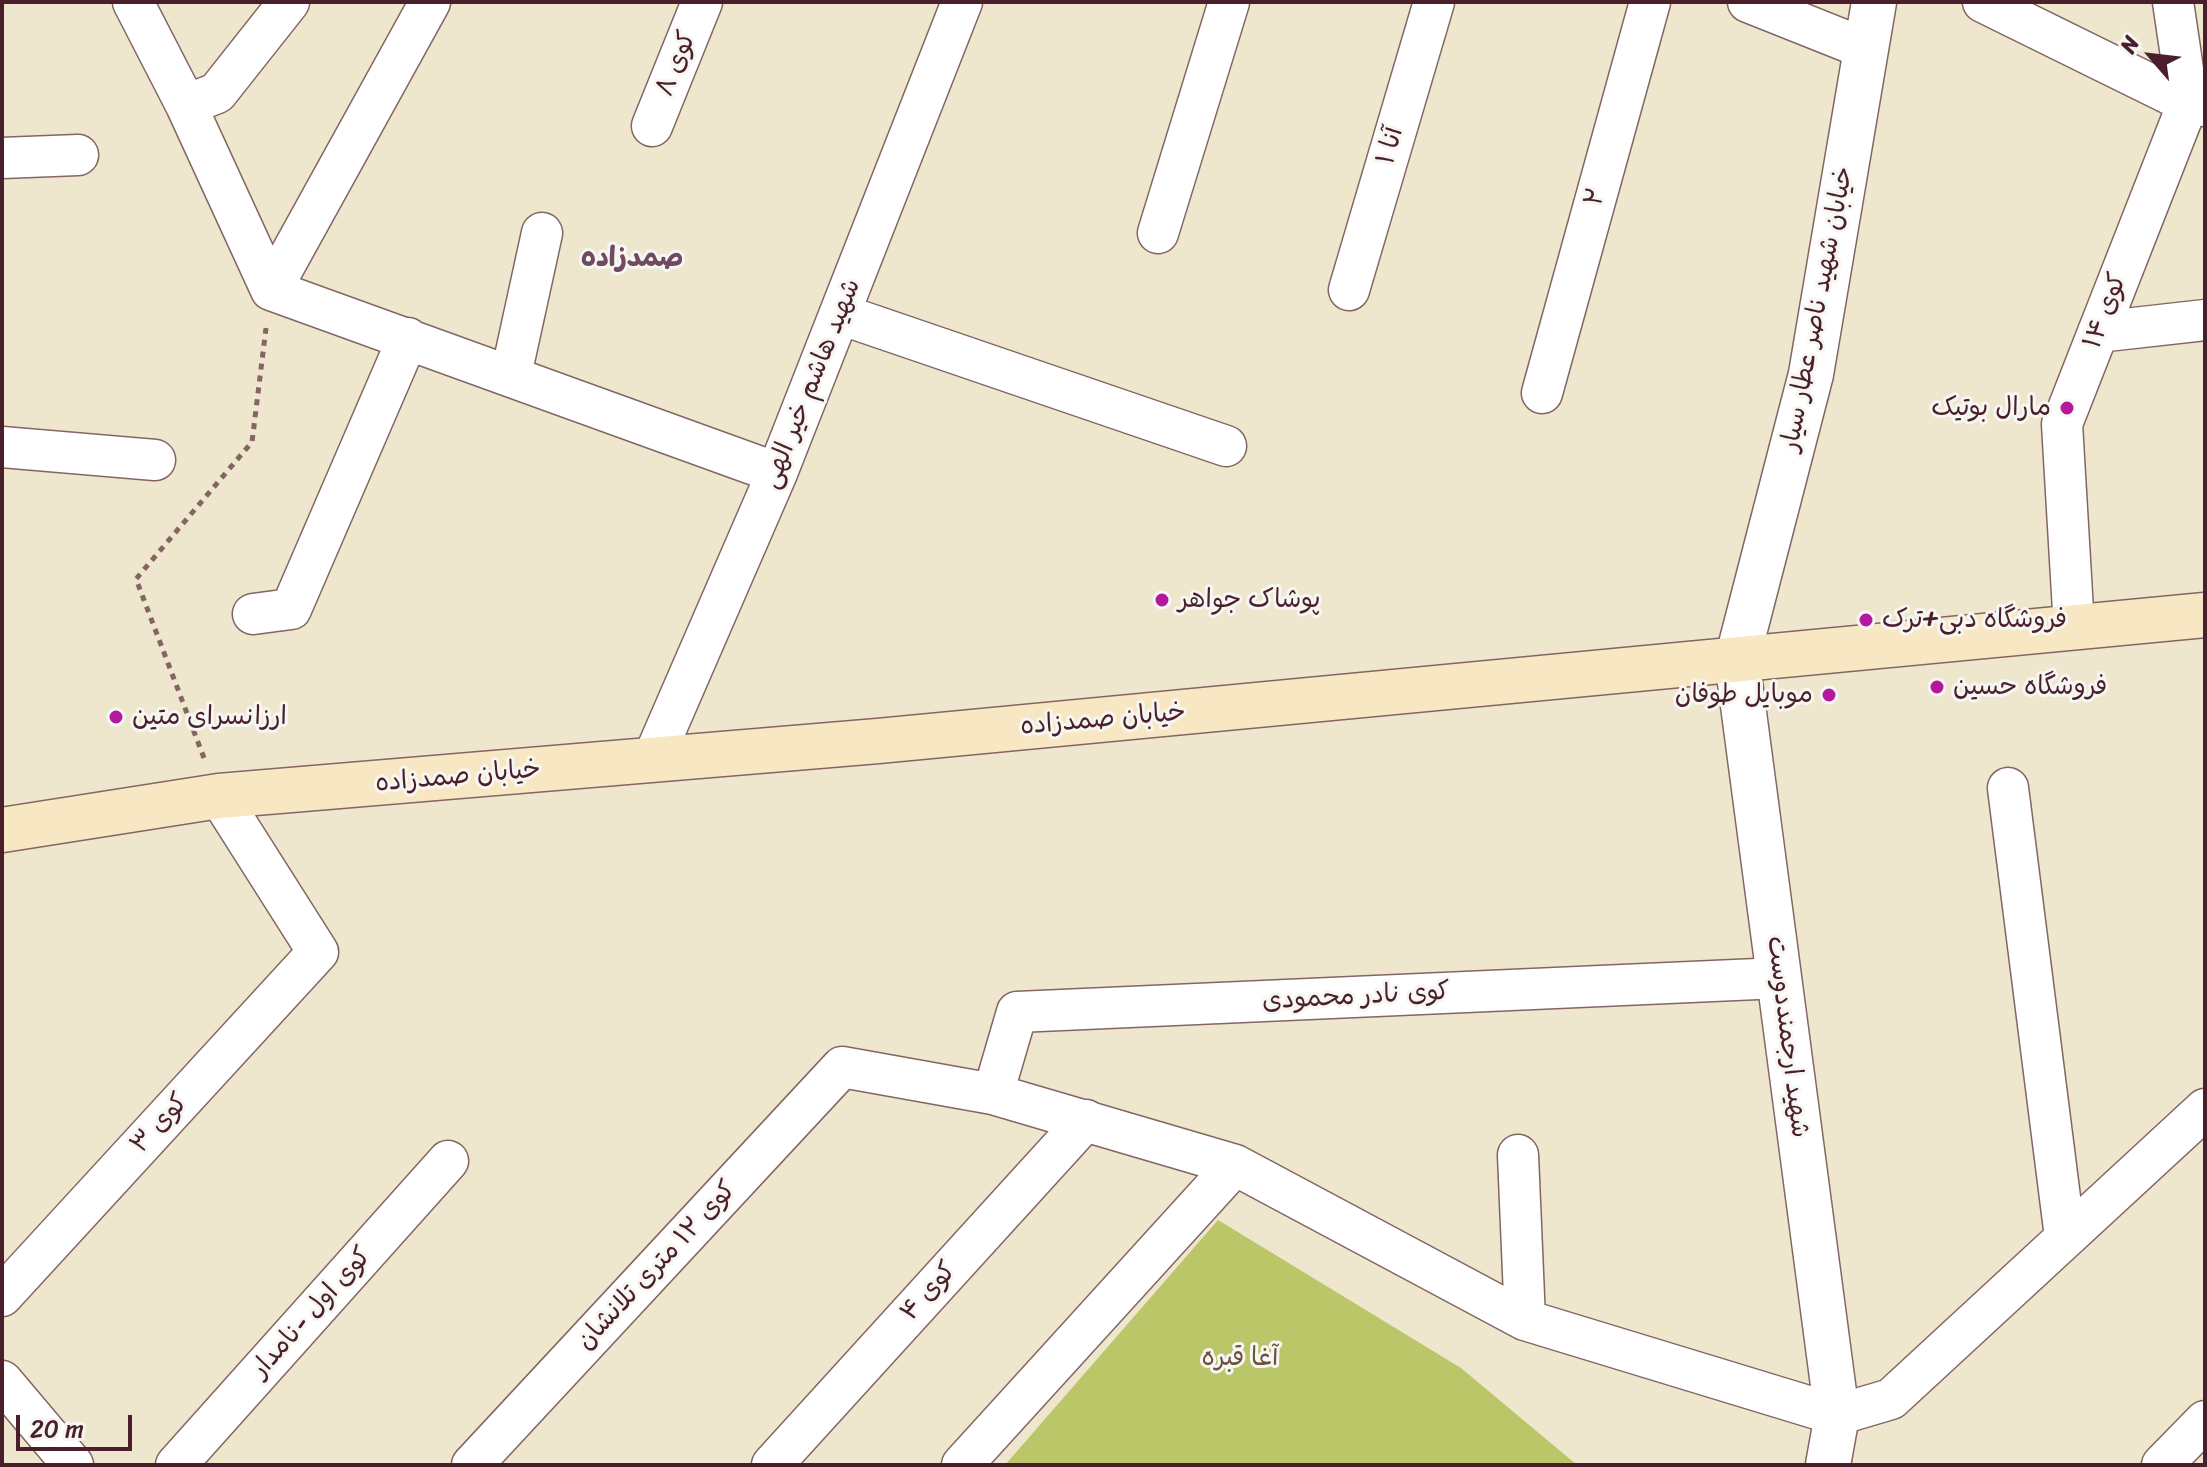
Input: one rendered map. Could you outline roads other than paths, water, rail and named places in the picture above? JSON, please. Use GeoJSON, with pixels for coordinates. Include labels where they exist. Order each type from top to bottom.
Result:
{"type":"FeatureCollection","features":[{"type":"Feature","properties":{"kind":"main road","name":"خیابان صمدزاده"},"geometry":{"type":"LineString","coordinates":[[2,830],[219,796],[652,761],[2205,615]]}},
{"type":"Feature","properties":{"kind":"street"},"geometry":{"type":"LineString","coordinates":[[133,2],[186,105],[271,290],[777,473]]}},
{"type":"Feature","properties":{"kind":"street"},"geometry":{"type":"LineString","coordinates":[[186,105],[217,93],[289,2]]}},
{"type":"Feature","properties":{"kind":"street"},"geometry":{"type":"LineString","coordinates":[[271,290],[430,2]]}},
{"type":"Feature","properties":{"kind":"street","name":"کوی ۸"},"geometry":{"type":"LineString","coordinates":[[652,126],[702,2]]}},
{"type":"Feature","properties":{"kind":"street","name":"شهید هاشم خیر الهی"},"geometry":{"type":"LineString","coordinates":[[652,761],[777,473],[962,2]]}},
{"type":"Feature","properties":{"kind":"street"},"geometry":{"type":"LineString","coordinates":[[1158,233],[1229,2]]}},
{"type":"Feature","properties":{"kind":"street","name":"آنا ۱"},"geometry":{"type":"LineString","coordinates":[[1349,290],[1434,2]]}},
{"type":"Feature","properties":{"kind":"street","name":"۲"},"geometry":{"type":"LineString","coordinates":[[1542,393],[1650,2]]}},
{"type":"Feature","properties":{"kind":"street"},"geometry":{"type":"LineString","coordinates":[[1748,2],[1866,49]]}},
{"type":"Feature","properties":{"kind":"street","name":"خیابان شهید ناصر عطار سیار"},"geometry":{"type":"LineString","coordinates":[[1737,660],[1811,374],[1874,2]]}},
{"type":"Feature","properties":{"kind":"street"},"geometry":{"type":"LineString","coordinates":[[1983,2],[2196,105]]}},
{"type":"Feature","properties":{"kind":"street","name":"کوی ۱۴"},"geometry":{"type":"LineString","coordinates":[[2074,628],[2062,424],[2098,332],[2196,105],[2173,2]]}},
{"type":"Feature","properties":{"kind":"street"},"geometry":{"type":"LineString","coordinates":[[2,158],[78,155]]}},
{"type":"Feature","properties":{"kind":"street"},"geometry":{"type":"LineString","coordinates":[[511,375],[542,233]]}},
{"type":"Feature","properties":{"kind":"street"},"geometry":{"type":"LineString","coordinates":[[840,314],[1226,446]]}},
{"type":"Feature","properties":{"kind":"street"},"geometry":{"type":"LineString","coordinates":[[2098,332],[2205,320]]}},
{"type":"Feature","properties":{"kind":"street"},"geometry":{"type":"LineString","coordinates":[[253,614],[291,609],[408,338]]}},
{"type":"Feature","properties":{"kind":"street"},"geometry":{"type":"LineString","coordinates":[[2,447],[155,460]]}},
{"type":"Feature","properties":{"kind":"street","name":"شهید ارجمنددوست"},"geometry":{"type":"LineString","coordinates":[[1737,660],[1837,1415],[1828,1465]]}},
{"type":"Feature","properties":{"kind":"street"},"geometry":{"type":"LineString","coordinates":[[2008,788],[2065,1237]]}},
{"type":"Feature","properties":{"kind":"street","name":"کوی ۳"},"geometry":{"type":"LineString","coordinates":[[2,1296],[318,952],[219,796]]}},
{"type":"Feature","properties":{"kind":"street","name":"کوی نادر محمودی"},"geometry":{"type":"LineString","coordinates":[[993,1094],[1017,1012],[1780,978]]}},
{"type":"Feature","properties":{"kind":"street","name":"کوی ۱۲ متری تلانشان"},"geometry":{"type":"LineString","coordinates":[[472,1465],[842,1067],[993,1094]]}},
{"type":"Feature","properties":{"kind":"street"},"geometry":{"type":"LineString","coordinates":[[993,1094],[1235,1165],[1525,1320],[1837,1415],[1891,1399],[2205,1109]]}},
{"type":"Feature","properties":{"kind":"street","name":"کوی ۴"},"geometry":{"type":"LineString","coordinates":[[772,1465],[1086,1120]]}},
{"type":"Feature","properties":{"kind":"street"},"geometry":{"type":"LineString","coordinates":[[1518,1155],[1525,1320]]}},
{"type":"Feature","properties":{"kind":"street","name":"کوی اول -نامدار"},"geometry":{"type":"LineString","coordinates":[[176,1465],[448,1161]]}},
{"type":"Feature","properties":{"kind":"street"},"geometry":{"type":"LineString","coordinates":[[962,1465],[1235,1165]]}},
{"type":"Feature","properties":{"kind":"street"},"geometry":{"type":"LineString","coordinates":[[2,1381],[57,1459]]}},
{"type":"Feature","properties":{"kind":"street"},"geometry":{"type":"LineString","coordinates":[[2162,1465],[2205,1421]]}},
{"type":"Feature","properties":{"kind":"place","name":"مارال بوتیک"},"geometry":{"type":"Point","coordinates":[2067,408]}},
{"type":"Feature","properties":{"kind":"place","name":"پوشاک جواهر"},"geometry":{"type":"Point","coordinates":[1162,600]}},
{"type":"Feature","properties":{"kind":"place","name":"فروشگاه دبی+ترک"},"geometry":{"type":"Point","coordinates":[1866,620]}},
{"type":"Feature","properties":{"kind":"place","name":"فروشگاه حسین"},"geometry":{"type":"Point","coordinates":[1937,687]}},
{"type":"Feature","properties":{"kind":"place","name":"موبایل طوفان"},"geometry":{"type":"Point","coordinates":[1829,695]}},
{"type":"Feature","properties":{"kind":"place","name":"ارزانسرای متین"},"geometry":{"type":"Point","coordinates":[116,717]}},
{"type":"Feature","properties":{"kind":"district","name":"صمدزاده"},"geometry":{"type":"Point","coordinates":[632,259]}},
{"type":"Feature","properties":{"kind":"park label","name":"آغا قبره"},"geometry":{"type":"Point","coordinates":[1240,1358]}}]}
